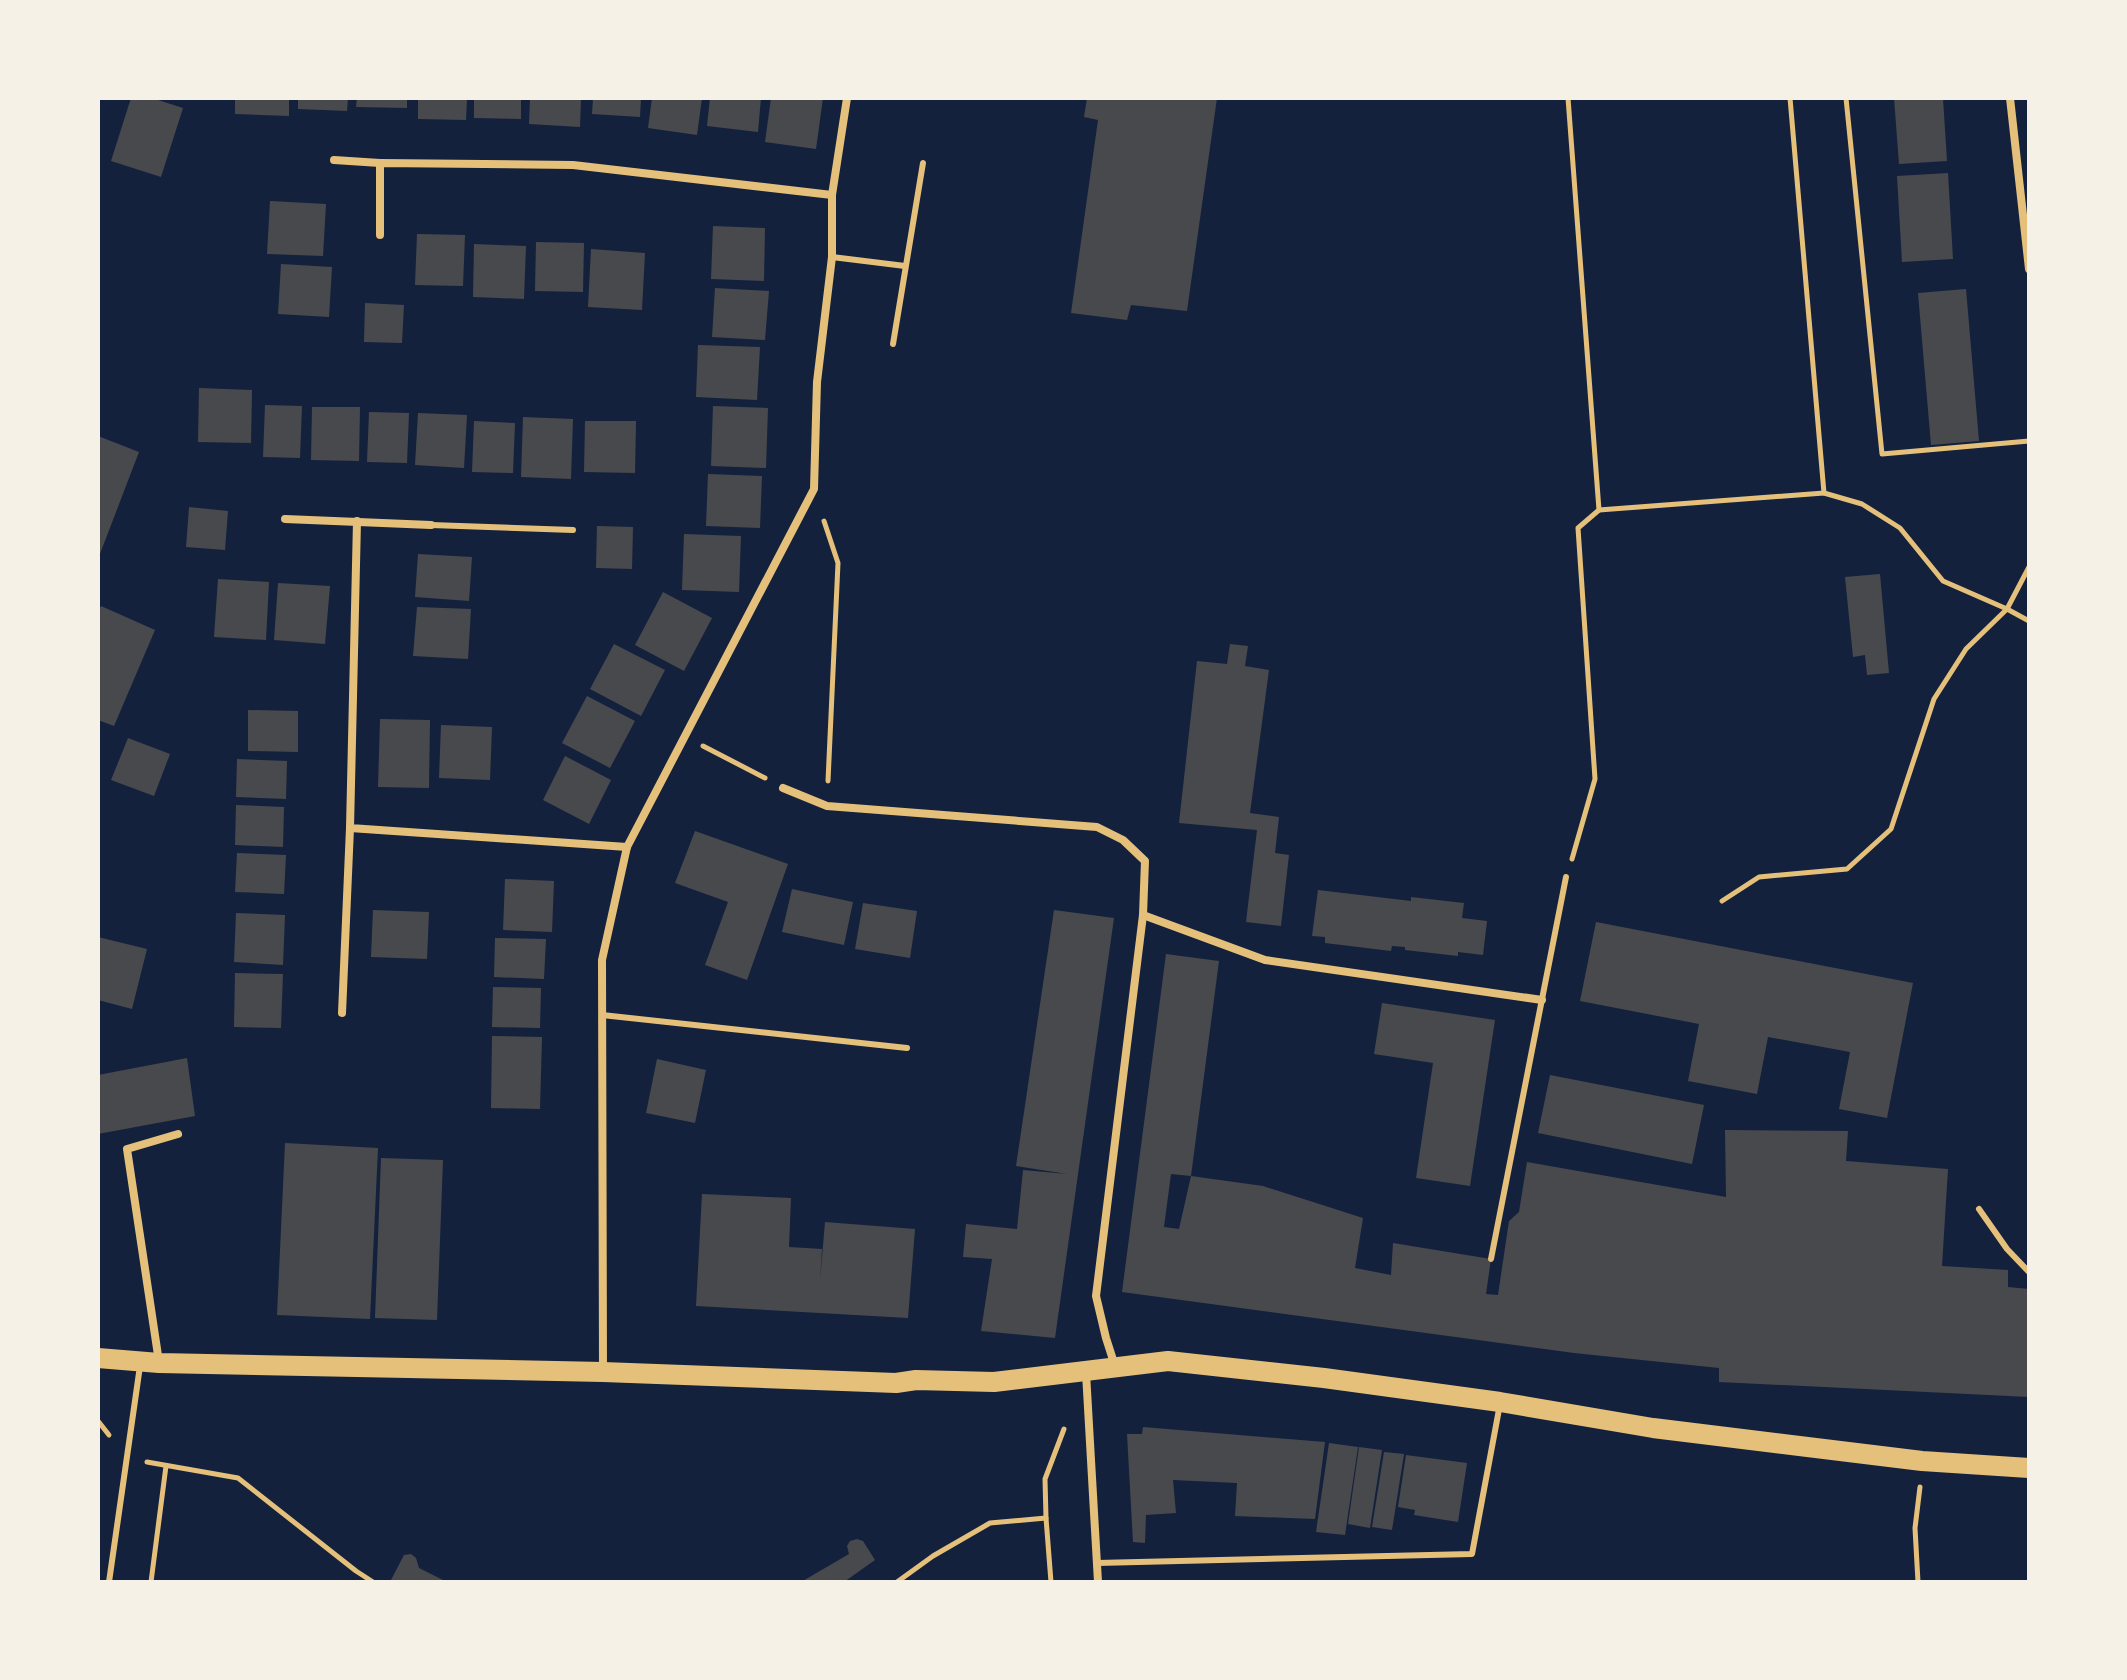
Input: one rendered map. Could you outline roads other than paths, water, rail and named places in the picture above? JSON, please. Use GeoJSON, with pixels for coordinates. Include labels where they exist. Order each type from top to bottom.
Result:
{"type":"FeatureCollection","features":[{"type":"Feature","properties":{"kind":"main road"},"geometry":{"type":"LineString","coordinates":[[98,1358],[896,1383],[916,1380],[994,1382],[1168,1361],[1500,1402],[1653,1428],[1906,1459],[2029,1468]]}},
{"type":"Feature","properties":{"kind":"street"},"geometry":{"type":"LineString","coordinates":[[603,1372],[602,960],[627,847],[814,489],[817,382],[832,257],[832,195],[847,98]]}},
{"type":"Feature","properties":{"kind":"street"},"geometry":{"type":"LineString","coordinates":[[2010,98],[2024,178],[2029,269]]}},
{"type":"Feature","properties":{"kind":"street"},"geometry":{"type":"LineString","coordinates":[[334,160],[573,165],[832,195]]}},
{"type":"Feature","properties":{"kind":"street"},"geometry":{"type":"LineString","coordinates":[[380,163],[380,235]]}},
{"type":"Feature","properties":{"kind":"street"},"geometry":{"type":"LineString","coordinates":[[285,519],[431,525]]}},
{"type":"Feature","properties":{"kind":"street"},"geometry":{"type":"LineString","coordinates":[[342,1013],[357,521]]}},
{"type":"Feature","properties":{"kind":"street"},"geometry":{"type":"LineString","coordinates":[[783,788],[827,806],[1097,827],[1123,840],[1145,861],[1143,915],[1096,1296],[1116,1367]]}},
{"type":"Feature","properties":{"kind":"street"},"geometry":{"type":"LineString","coordinates":[[350,828],[627,847]]}},
{"type":"Feature","properties":{"kind":"street"},"geometry":{"type":"LineString","coordinates":[[1143,915],[1265,960],[1542,1000]]}},
{"type":"Feature","properties":{"kind":"street"},"geometry":{"type":"LineString","coordinates":[[150,1362],[127,1149],[178,1134]]}},
{"type":"Feature","properties":{"kind":"street"},"geometry":{"type":"LineString","coordinates":[[1086,1372],[1098,1582]]}},
{"type":"Feature","properties":{"kind":"lane"},"geometry":{"type":"LineString","coordinates":[[893,344],[923,163]]}},
{"type":"Feature","properties":{"kind":"lane"},"geometry":{"type":"LineString","coordinates":[[832,257],[905,266]]}},
{"type":"Feature","properties":{"kind":"lane"},"geometry":{"type":"LineString","coordinates":[[431,525],[573,530]]}},
{"type":"Feature","properties":{"kind":"lane"},"geometry":{"type":"LineString","coordinates":[[1491,1259],[1566,877]]}},
{"type":"Feature","properties":{"kind":"lane"},"geometry":{"type":"LineString","coordinates":[[602,1015],[907,1048]]}},
{"type":"Feature","properties":{"kind":"lane"},"geometry":{"type":"LineString","coordinates":[[1979,1209],[2007,1249],[2029,1272]]}},
{"type":"Feature","properties":{"kind":"lane"},"geometry":{"type":"LineString","coordinates":[[109,1582],[126,1458],[150,1362]]}},
{"type":"Feature","properties":{"kind":"lane"},"geometry":{"type":"LineString","coordinates":[[1097,1563],[1472,1554],[1500,1402]]}}]}
